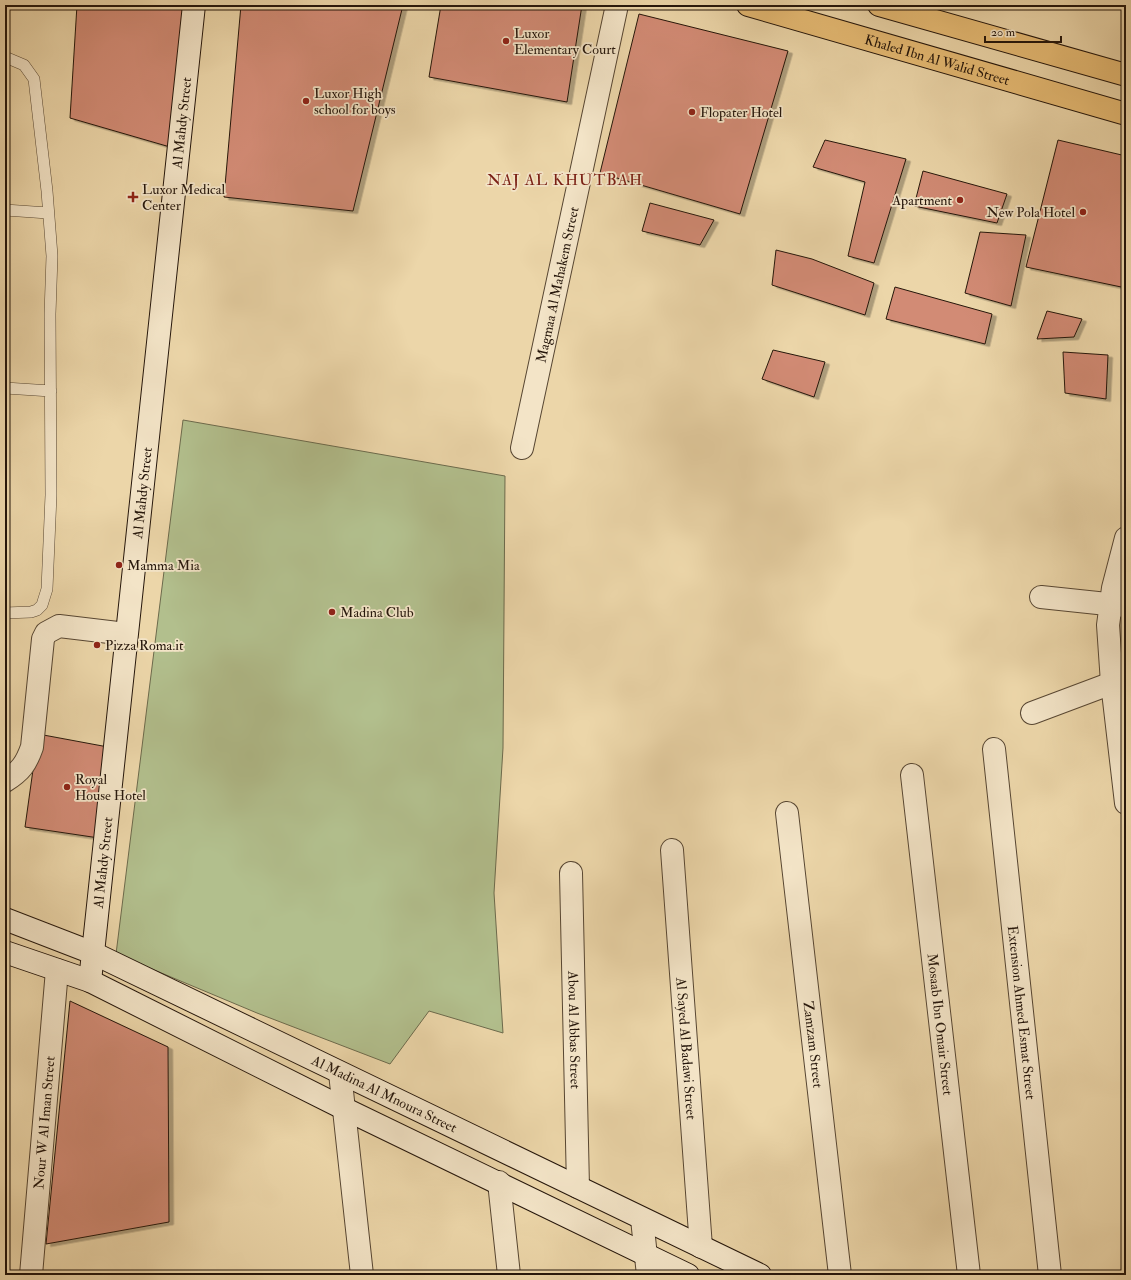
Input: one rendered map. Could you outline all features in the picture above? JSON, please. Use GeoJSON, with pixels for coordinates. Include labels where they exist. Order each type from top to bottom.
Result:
{"type":"FeatureCollection","features":[{"type":"Feature","properties":{"kind":"main road","name":"Khaled Ibn Al Walid Street"},"geometry":{"type":"LineString","coordinates":[[748,5],[1126,114]]}},
{"type":"Feature","properties":{"kind":"main road"},"geometry":{"type":"LineString","coordinates":[[879,5],[1126,75]]}},
{"type":"Feature","properties":{"kind":"street","name":"Al Mahdy Street"},"geometry":{"type":"LineString","coordinates":[[90,981],[194,5]]}},
{"type":"Feature","properties":{"kind":"street","name":"Magmaa Al Mahakem Street"},"geometry":{"type":"LineString","coordinates":[[522,448],[617,5]]}},
{"type":"Feature","properties":{"kind":"street"},"geometry":{"type":"LineString","coordinates":[[1126,538],[1118,605],[1109,648],[1126,803]]}},
{"type":"Feature","properties":{"kind":"street"},"geometry":{"type":"LineString","coordinates":[[1041,597],[1118,605]]}},
{"type":"Feature","properties":{"kind":"street"},"geometry":{"type":"LineString","coordinates":[[5,781],[17,774],[27,762],[32,746],[42,647],[46,633],[59,626],[126,634]]}},
{"type":"Feature","properties":{"kind":"street"},"geometry":{"type":"LineString","coordinates":[[1032,713],[1112,684]]}},
{"type":"Feature","properties":{"kind":"street","name":"Extension Ahmed Esmat Street"},"geometry":{"type":"LineString","coordinates":[[994,750],[1050,1275]]}},
{"type":"Feature","properties":{"kind":"street","name":"Mosaab Ibn Omair Street"},"geometry":{"type":"LineString","coordinates":[[912,775],[969,1275]]}},
{"type":"Feature","properties":{"kind":"street","name":"Zamzam Street"},"geometry":{"type":"LineString","coordinates":[[787,813],[840,1275]]}},
{"type":"Feature","properties":{"kind":"street","name":"Al Sayed Al Badawi Street"},"geometry":{"type":"LineString","coordinates":[[672,850],[701,1247]]}},
{"type":"Feature","properties":{"kind":"street","name":"Abou Al Abbas Street"},"geometry":{"type":"LineString","coordinates":[[571,874],[578,1187]]}},
{"type":"Feature","properties":{"kind":"street","name":"Al Madina Al Mnoura Street"},"geometry":{"type":"LineString","coordinates":[[5,919],[93,953],[760,1275]]}},
{"type":"Feature","properties":{"kind":"street","name":"Al Madina Al Mnoura Street"},"geometry":{"type":"LineString","coordinates":[[5,952],[90,981],[343,1108],[499,1182],[647,1265],[688,1275]]}},
{"type":"Feature","properties":{"kind":"street","name":"Nour W Al Iman Street"},"geometry":{"type":"LineString","coordinates":[[31,1275],[57,970]]}},
{"type":"Feature","properties":{"kind":"street"},"geometry":{"type":"LineString","coordinates":[[340,1073],[362,1275]]}},
{"type":"Feature","properties":{"kind":"street"},"geometry":{"type":"LineString","coordinates":[[499,1182],[509,1275]]}},
{"type":"Feature","properties":{"kind":"street"},"geometry":{"type":"LineString","coordinates":[[642,1219],[647,1265]]}},
{"type":"Feature","properties":{"kind":"lane"},"geometry":{"type":"LineString","coordinates":[[5,57],[24,64],[34,79],[52,256],[50,314],[50,495],[47,589],[42,605],[38,610],[31,612],[5,613]]}},
{"type":"Feature","properties":{"kind":"lane"},"geometry":{"type":"LineString","coordinates":[[5,210],[48,213]]}},
{"type":"Feature","properties":{"kind":"lane"},"geometry":{"type":"LineString","coordinates":[[5,388],[51,391]]}},
{"type":"Feature","properties":{"kind":"green space","name":"Madina Club"},"geometry":{"type":"Polygon","coordinates":[[[183,420],[505,476],[503,748],[494,893],[503,1033],[429,1011],[390,1064],[257,1013],[116,954],[183,420]]]}},
{"type":"Feature","properties":{"kind":"building"},"geometry":{"type":"Polygon","coordinates":[[[77,5],[184,5],[170,147],[70,118],[77,5]]]}},
{"type":"Feature","properties":{"kind":"building","name":"Luxor High school for boys"},"geometry":{"type":"Polygon","coordinates":[[[241,5],[403,5],[353,211],[224,197],[241,5]]]}},
{"type":"Feature","properties":{"kind":"building","name":"Luxor Elementary Court"},"geometry":{"type":"Polygon","coordinates":[[[441,5],[582,5],[567,102],[429,77],[441,5]]]}},
{"type":"Feature","properties":{"kind":"building","name":"Flopater Hotel"},"geometry":{"type":"Polygon","coordinates":[[[639,14],[788,51],[740,214],[600,173],[639,14]]]}},
{"type":"Feature","properties":{"kind":"building"},"geometry":{"type":"Polygon","coordinates":[[[825,140],[906,159],[874,263],[848,256],[865,182],[813,167],[825,140]]]}},
{"type":"Feature","properties":{"kind":"building","name":"New Pola Hotel"},"geometry":{"type":"Polygon","coordinates":[[[1058,140],[1126,156],[1126,288],[1026,267],[1058,140]]]}},
{"type":"Feature","properties":{"kind":"building","name":"Apartment"},"geometry":{"type":"Polygon","coordinates":[[[923,171],[1007,194],[997,223],[914,206],[923,171]]]}},
{"type":"Feature","properties":{"kind":"building"},"geometry":{"type":"Polygon","coordinates":[[[650,203],[714,220],[700,245],[642,231],[650,203]]]}},
{"type":"Feature","properties":{"kind":"building"},"geometry":{"type":"Polygon","coordinates":[[[980,232],[1026,235],[1011,306],[965,293],[980,232]]]}},
{"type":"Feature","properties":{"kind":"building"},"geometry":{"type":"Polygon","coordinates":[[[776,250],[812,259],[874,283],[865,315],[772,285],[776,250]]]}},
{"type":"Feature","properties":{"kind":"building"},"geometry":{"type":"Polygon","coordinates":[[[895,287],[992,314],[985,344],[886,319],[895,287]]]}},
{"type":"Feature","properties":{"kind":"building"},"geometry":{"type":"Polygon","coordinates":[[[1047,311],[1082,319],[1074,337],[1037,339],[1047,311]]]}},
{"type":"Feature","properties":{"kind":"building"},"geometry":{"type":"Polygon","coordinates":[[[773,350],[825,362],[814,397],[762,379],[773,350]]]}},
{"type":"Feature","properties":{"kind":"building"},"geometry":{"type":"Polygon","coordinates":[[[1063,352],[1108,355],[1106,399],[1065,393],[1063,352]]]}},
{"type":"Feature","properties":{"kind":"building","name":"Royal House Hotel"},"geometry":{"type":"Polygon","coordinates":[[[38,734],[108,747],[99,838],[25,827],[38,734]]]}},
{"type":"Feature","properties":{"kind":"building"},"geometry":{"type":"Polygon","coordinates":[[[70,1001],[168,1047],[169,1222],[46,1244],[70,1001]]]}},
{"type":"Feature","properties":{"kind":"place","name":"Luxor Elementary Court"},"geometry":{"type":"Point","coordinates":[506,41]}},
{"type":"Feature","properties":{"kind":"place","name":"Luxor High school for boys"},"geometry":{"type":"Point","coordinates":[306,101]}},
{"type":"Feature","properties":{"kind":"place","name":"Flopater Hotel"},"geometry":{"type":"Point","coordinates":[692,112]}},
{"type":"Feature","properties":{"kind":"place","name":"Luxor Medical Center"},"geometry":{"type":"Point","coordinates":[133,197]}},
{"type":"Feature","properties":{"kind":"place","name":"Apartment"},"geometry":{"type":"Point","coordinates":[960,200]}},
{"type":"Feature","properties":{"kind":"place","name":"New Pola Hotel"},"geometry":{"type":"Point","coordinates":[1083,212]}},
{"type":"Feature","properties":{"kind":"place","name":"Mamma Mia"},"geometry":{"type":"Point","coordinates":[119,565]}},
{"type":"Feature","properties":{"kind":"place","name":"Madina Club"},"geometry":{"type":"Point","coordinates":[332,612]}},
{"type":"Feature","properties":{"kind":"place","name":"Pizza Roma.it"},"geometry":{"type":"Point","coordinates":[97,645]}},
{"type":"Feature","properties":{"kind":"place","name":"Royal House Hotel"},"geometry":{"type":"Point","coordinates":[67,787]}},
{"type":"Feature","properties":{"kind":"district","name":"NAJ AL KHUTBAH"},"geometry":{"type":"Point","coordinates":[565,180]}}]}
